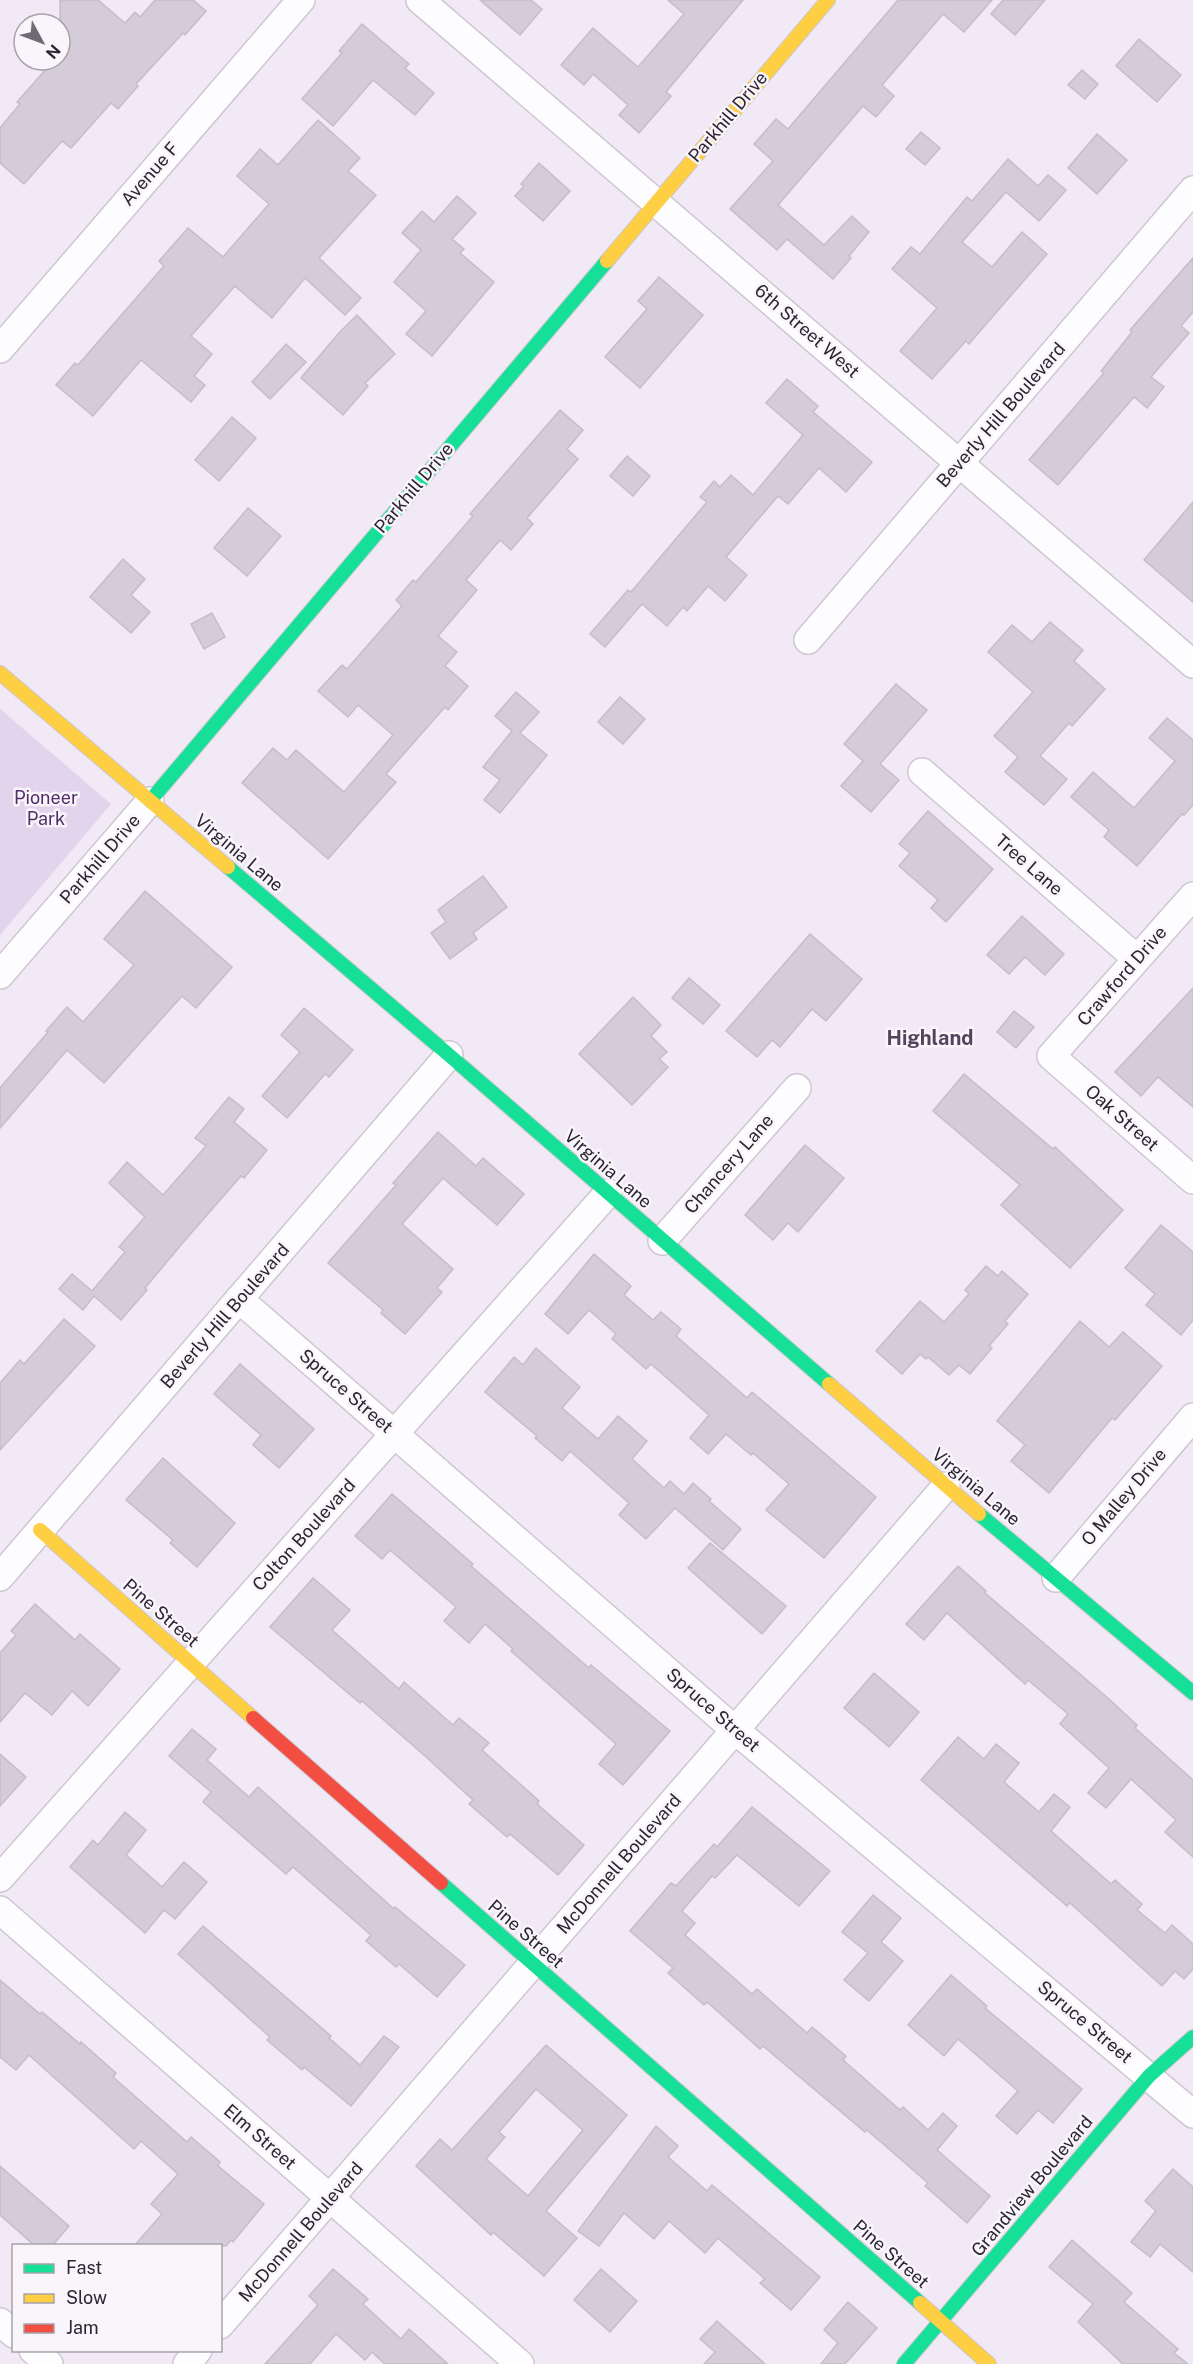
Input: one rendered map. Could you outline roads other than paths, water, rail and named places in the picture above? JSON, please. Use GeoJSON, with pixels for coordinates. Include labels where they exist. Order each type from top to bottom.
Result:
{"type":"FeatureCollection","features":[{"type":"Feature","properties":{"kind":"street","name":"Avenue F"},"geometry":{"type":"LineString","coordinates":[[0,349],[301,0]]}},
{"type":"Feature","properties":{"kind":"street","name":"6th Street West"},"geometry":{"type":"LineString","coordinates":[[420,0],[1193,664]]}},
{"type":"Feature","properties":{"kind":"street","name":"Parkhill Drive"},"geometry":{"type":"LineString","coordinates":[[0,975],[828,0]]}},
{"type":"Feature","properties":{"kind":"street","name":"Beverly Hill Boulevard"},"geometry":{"type":"LineString","coordinates":[[808,640],[1193,190]]}},
{"type":"Feature","properties":{"kind":"street","name":"Virginia Lane"},"geometry":{"type":"LineString","coordinates":[[0,673],[449,1055],[946,1486],[1193,1693]]}},
{"type":"Feature","properties":{"kind":"street","name":"Tree Lane"},"geometry":{"type":"LineString","coordinates":[[922,772],[1137,958]]}},
{"type":"Feature","properties":{"kind":"street","name":"Crawford Drive"},"geometry":{"type":"LineString","coordinates":[[1051,1056],[1193,896]]}},
{"type":"Feature","properties":{"kind":"street","name":"Beverly Hill Boulevard"},"geometry":{"type":"LineString","coordinates":[[0,1577],[449,1055]]}},
{"type":"Feature","properties":{"kind":"street","name":"Oak Street"},"geometry":{"type":"LineString","coordinates":[[1051,1056],[1193,1179]]}},
{"type":"Feature","properties":{"kind":"street","name":"Chancery Lane"},"geometry":{"type":"LineString","coordinates":[[662,1241],[796,1088]]}},
{"type":"Feature","properties":{"kind":"street","name":"Colton Boulevard"},"geometry":{"type":"LineString","coordinates":[[0,1878],[608,1193]]}},
{"type":"Feature","properties":{"kind":"street","name":"Spruce Street"},"geometry":{"type":"LineString","coordinates":[[239,1299],[735,1730],[1193,2114]]}},
{"type":"Feature","properties":{"kind":"street","name":"O Malley Drive"},"geometry":{"type":"LineString","coordinates":[[1056,1578],[1193,1416]]}},
{"type":"Feature","properties":{"kind":"street","name":"McDonnell Boulevard"},"geometry":{"type":"LineString","coordinates":[[222,2323],[946,1486]]}},
{"type":"Feature","properties":{"kind":"street","name":"Pine Street"},"geometry":{"type":"LineString","coordinates":[[40,1530],[989,2364]]}},
{"type":"Feature","properties":{"kind":"street","name":"Elm Street"},"geometry":{"type":"LineString","coordinates":[[0,1910],[520,2364]]}},
{"type":"Feature","properties":{"kind":"street","name":"Grandview Boulevard"},"geometry":{"type":"LineString","coordinates":[[904,2364],[1149,2076],[1193,2037]]}},
{"type":"Feature","properties":{"kind":"street"},"geometry":{"type":"LineString","coordinates":[[0,2322],[12,2332]]}},
{"type":"Feature","properties":{"kind":"street"},"geometry":{"type":"LineString","coordinates":[[35,2352],[48,2364]]}},
{"type":"Feature","properties":{"kind":"street"},"geometry":{"type":"LineString","coordinates":[[187,2364],[196,2352]]}},
{"type":"Feature","properties":{"kind":"district","name":"Highland"},"geometry":{"type":"Point","coordinates":[930,1038]}},
{"type":"Feature","properties":{"kind":"park label","name":"Pioneer Park"},"geometry":{"type":"Point","coordinates":[46,808]}}]}
